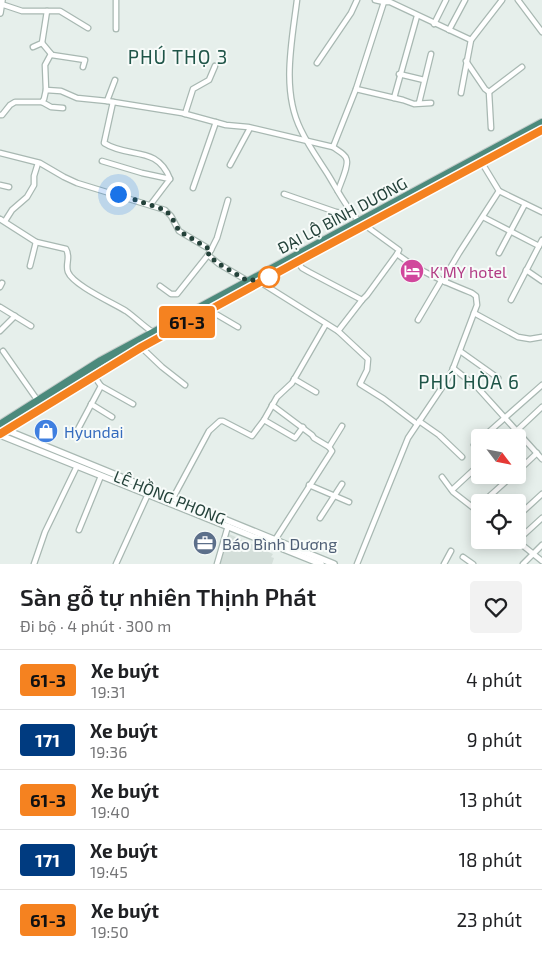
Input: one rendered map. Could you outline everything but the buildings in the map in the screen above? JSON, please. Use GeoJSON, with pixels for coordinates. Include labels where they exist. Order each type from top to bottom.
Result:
{"type":"FeatureCollection","features":[{"type":"Feature","properties":{"kind":"highway","name":"ĐẠI LỘ BÌNH DƯƠNG"},"geometry":{"type":"LineString","coordinates":[[1,430],[38,401],[102,361],[542,123]]}},
{"type":"Feature","properties":{"kind":"highway","name":"ĐẠI LỘ BÌNH DƯƠNG"},"geometry":{"type":"LineString","coordinates":[[1,430],[142,347],[297,261],[360,220],[541,133]]}},
{"type":"Feature","properties":{"kind":"street"},"geometry":{"type":"LineString","coordinates":[[116,0],[116,29]]}},
{"type":"Feature","properties":{"kind":"street"},"geometry":{"type":"LineString","coordinates":[[296,0],[290,71],[291,95],[300,129],[338,191],[360,220],[399,250],[367,295],[338,331]]}},
{"type":"Feature","properties":{"kind":"street"},"geometry":{"type":"LineString","coordinates":[[317,63],[354,9],[358,0]]}},
{"type":"Feature","properties":{"kind":"street"},"geometry":{"type":"LineString","coordinates":[[375,0],[390,2],[471,40]]}},
{"type":"Feature","properties":{"kind":"street"},"geometry":{"type":"LineString","coordinates":[[434,24],[446,0]]}},
{"type":"Feature","properties":{"kind":"street"},"geometry":{"type":"LineString","coordinates":[[449,30],[465,0]]}},
{"type":"Feature","properties":{"kind":"street"},"geometry":{"type":"LineString","coordinates":[[461,93],[471,40],[502,0]]}},
{"type":"Feature","properties":{"kind":"street"},"geometry":{"type":"LineString","coordinates":[[518,0],[542,32]]}},
{"type":"Feature","properties":{"kind":"street"},"geometry":{"type":"LineString","coordinates":[[333,147],[356,89],[384,2]]}},
{"type":"Feature","properties":{"kind":"street"},"geometry":{"type":"LineString","coordinates":[[1,8],[22,11],[64,12],[88,28]]}},
{"type":"Feature","properties":{"kind":"street"},"geometry":{"type":"LineString","coordinates":[[47,11],[42,43],[51,54],[85,60],[83,67]]}},
{"type":"Feature","properties":{"kind":"street"},"geometry":{"type":"LineString","coordinates":[[394,98],[399,74],[417,16]]}},
{"type":"Feature","properties":{"kind":"street"},"geometry":{"type":"LineString","coordinates":[[33,47],[42,43]]}},
{"type":"Feature","properties":{"kind":"street"},"geometry":{"type":"LineString","coordinates":[[42,102],[46,90],[45,65],[51,54]]}},
{"type":"Feature","properties":{"kind":"street"},"geometry":{"type":"LineString","coordinates":[[419,103],[431,54]]}},
{"type":"Feature","properties":{"kind":"street"},"geometry":{"type":"LineString","coordinates":[[466,60],[489,92],[491,128]]}},
{"type":"Feature","properties":{"kind":"street"},"geometry":{"type":"LineString","coordinates":[[185,114],[193,89],[208,80],[215,66]]}},
{"type":"Feature","properties":{"kind":"street"},"geometry":{"type":"LineString","coordinates":[[489,92],[522,67]]}},
{"type":"Feature","properties":{"kind":"street"},"geometry":{"type":"LineString","coordinates":[[399,74],[424,80]]}},
{"type":"Feature","properties":{"kind":"street"},"geometry":{"type":"LineString","coordinates":[[107,101],[115,80]]}},
{"type":"Feature","properties":{"kind":"street"},"geometry":{"type":"LineString","coordinates":[[356,89],[408,103],[431,103]]}},
{"type":"Feature","properties":{"kind":"street"},"geometry":{"type":"LineString","coordinates":[[46,90],[61,91],[77,98],[185,114],[333,147],[346,157],[347,161],[338,191]]}},
{"type":"Feature","properties":{"kind":"street"},"geometry":{"type":"LineString","coordinates":[[0,115],[15,102],[42,102],[50,107],[63,108]]}},
{"type":"Feature","properties":{"kind":"street"},"geometry":{"type":"LineString","coordinates":[[113,102],[104,142],[124,152],[151,156],[164,168],[170,179]]}},
{"type":"Feature","properties":{"kind":"street"},"geometry":{"type":"LineString","coordinates":[[194,188],[216,122]]}},
{"type":"Feature","properties":{"kind":"street"},"geometry":{"type":"LineString","coordinates":[[230,165],[250,128]]}},
{"type":"Feature","properties":{"kind":"street"},"geometry":{"type":"LineString","coordinates":[[0,153],[38,163],[77,183],[165,210],[171,216],[179,231],[209,252],[219,264],[248,281]]}},
{"type":"Feature","properties":{"kind":"street"},"geometry":{"type":"LineString","coordinates":[[102,161],[170,179]]}},
{"type":"Feature","properties":{"kind":"street"},"geometry":{"type":"LineString","coordinates":[[38,163],[34,176],[34,185],[27,197],[2,220],[36,242],[66,249],[69,254],[68,270],[70,275],[94,293],[127,312],[142,326],[154,333]]}},
{"type":"Feature","properties":{"kind":"street"},"geometry":{"type":"LineString","coordinates":[[482,163],[499,191],[542,212]]}},
{"type":"Feature","properties":{"kind":"street"},"geometry":{"type":"LineString","coordinates":[[150,204],[170,179]]}},
{"type":"Feature","properties":{"kind":"street"},"geometry":{"type":"LineString","coordinates":[[0,186],[9,187]]}},
{"type":"Feature","properties":{"kind":"street"},"geometry":{"type":"LineString","coordinates":[[418,320],[499,191]]}},
{"type":"Feature","properties":{"kind":"street"},"geometry":{"type":"LineString","coordinates":[[284,194],[360,220]]}},
{"type":"Feature","properties":{"kind":"street"},"geometry":{"type":"LineString","coordinates":[[160,286],[171,294],[177,294],[209,252],[217,238],[228,200]]}},
{"type":"Feature","properties":{"kind":"street"},"geometry":{"type":"LineString","coordinates":[[499,253],[525,204]]}},
{"type":"Feature","properties":{"kind":"street"},"geometry":{"type":"LineString","coordinates":[[483,217],[539,246]]}},
{"type":"Feature","properties":{"kind":"street"},"geometry":{"type":"LineString","coordinates":[[511,300],[542,240]]}},
{"type":"Feature","properties":{"kind":"street"},"geometry":{"type":"LineString","coordinates":[[30,266],[36,242]]}},
{"type":"Feature","properties":{"kind":"street"},"geometry":{"type":"LineString","coordinates":[[356,564],[395,468],[418,423],[448,380],[477,305],[476,296],[472,292],[443,281],[415,267],[397,254]]}},
{"type":"Feature","properties":{"kind":"street"},"geometry":{"type":"LineString","coordinates":[[297,261],[302,268],[362,300]]}},
{"type":"Feature","properties":{"kind":"street"},"geometry":{"type":"LineString","coordinates":[[526,270],[542,281]]}},
{"type":"Feature","properties":{"kind":"street"},"geometry":{"type":"LineString","coordinates":[[260,282],[338,331],[368,359],[367,370],[360,384],[439,435],[462,457]]}},
{"type":"Feature","properties":{"kind":"street"},"geometry":{"type":"LineString","coordinates":[[0,307],[30,326]]}},
{"type":"Feature","properties":{"kind":"street"},"geometry":{"type":"LineString","coordinates":[[209,310],[238,327]]}},
{"type":"Feature","properties":{"kind":"street"},"geometry":{"type":"LineString","coordinates":[[474,313],[518,337],[530,339],[542,337]]}},
{"type":"Feature","properties":{"kind":"street"},"geometry":{"type":"LineString","coordinates":[[0,331],[14,316]]}},
{"type":"Feature","properties":{"kind":"street"},"geometry":{"type":"LineString","coordinates":[[173,498],[187,470],[216,423],[223,420],[252,436],[277,397],[292,383],[326,324]]}},
{"type":"Feature","properties":{"kind":"street"},"geometry":{"type":"LineString","coordinates":[[142,347],[185,385]]}},
{"type":"Feature","properties":{"kind":"street"},"geometry":{"type":"LineString","coordinates":[[3,351],[38,401]]}},
{"type":"Feature","properties":{"kind":"street"},"geometry":{"type":"LineString","coordinates":[[460,351],[498,378]]}},
{"type":"Feature","properties":{"kind":"street"},"geometry":{"type":"LineString","coordinates":[[453,368],[477,387],[515,429]]}},
{"type":"Feature","properties":{"kind":"street"},"geometry":{"type":"LineString","coordinates":[[94,376],[101,386],[133,404]]}},
{"type":"Feature","properties":{"kind":"street"},"geometry":{"type":"LineString","coordinates":[[294,379],[316,392]]}},
{"type":"Feature","properties":{"kind":"street"},"geometry":{"type":"LineString","coordinates":[[491,429],[542,385]]}},
{"type":"Feature","properties":{"kind":"street"},"geometry":{"type":"LineString","coordinates":[[77,431],[101,386]]}},
{"type":"Feature","properties":{"kind":"street"},"geometry":{"type":"LineString","coordinates":[[91,404],[112,417]]}},
{"type":"Feature","properties":{"kind":"street"},"geometry":{"type":"LineString","coordinates":[[272,405],[332,451],[275,540]]}},
{"type":"Feature","properties":{"kind":"street"},"geometry":{"type":"LineString","coordinates":[[517,429],[542,408]]}},
{"type":"Feature","properties":{"kind":"street"},"geometry":{"type":"LineString","coordinates":[[264,420],[294,438],[303,427]]}},
{"type":"Feature","properties":{"kind":"street"},"geometry":{"type":"LineString","coordinates":[[329,447],[342,426]]}},
{"type":"Feature","properties":{"kind":"street","name":"LÊ HỒNG PHONG"},"geometry":{"type":"LineString","coordinates":[[1,430],[77,466],[321,564]]}},
{"type":"Feature","properties":{"kind":"street","name":"LÊ HỒNG PHONG"},"geometry":{"type":"LineString","coordinates":[[1,430],[334,564]]}},
{"type":"Feature","properties":{"kind":"street"},"geometry":{"type":"LineString","coordinates":[[526,441],[542,459]]}},
{"type":"Feature","properties":{"kind":"street"},"geometry":{"type":"LineString","coordinates":[[526,463],[537,453]]}},
{"type":"Feature","properties":{"kind":"street"},"geometry":{"type":"LineString","coordinates":[[34,564],[44,532],[77,466]]}},
{"type":"Feature","properties":{"kind":"street"},"geometry":{"type":"LineString","coordinates":[[452,490],[471,472]]}},
{"type":"Feature","properties":{"kind":"street"},"geometry":{"type":"LineString","coordinates":[[79,530],[101,476]]}},
{"type":"Feature","properties":{"kind":"street"},"geometry":{"type":"LineString","coordinates":[[442,477],[452,490],[471,505]]}},
{"type":"Feature","properties":{"kind":"street"},"geometry":{"type":"LineString","coordinates":[[320,518],[342,484]]}},
{"type":"Feature","properties":{"kind":"street"},"geometry":{"type":"LineString","coordinates":[[492,494],[503,484]]}},
{"type":"Feature","properties":{"kind":"street"},"geometry":{"type":"LineString","coordinates":[[309,485],[348,502]]}},
{"type":"Feature","properties":{"kind":"street"},"geometry":{"type":"LineString","coordinates":[[116,564],[148,494]]}},
{"type":"Feature","properties":{"kind":"street"},"geometry":{"type":"LineString","coordinates":[[526,509],[542,494]]}},
{"type":"Feature","properties":{"kind":"street"},"geometry":{"type":"LineString","coordinates":[[526,532],[542,518]]}},
{"type":"Feature","properties":{"kind":"street"},"geometry":{"type":"LineString","coordinates":[[217,564],[228,526]]}},
{"type":"Feature","properties":{"kind":"street"},"geometry":{"type":"LineString","coordinates":[[523,564],[542,545]]}},
{"type":"Feature","properties":{"kind":"street"},"geometry":{"type":"LineString","coordinates":[[526,548],[542,561]]}},
{"type":"Feature","properties":{"kind":"street"},"geometry":{"type":"LineString","coordinates":[[444,564],[451,551]]}},
{"type":"Feature","properties":{"kind":"street"},"geometry":{"type":"LineString","coordinates":[[463,557],[473,564]]}},
{"type":"Feature","properties":{"kind":"shaded area"},"geometry":{"type":"Polygon","coordinates":[[[229,534],[273,554],[271,557],[274,558],[272,564],[220,564],[229,534]]]}},
{"type":"Feature","properties":{"kind":"bus line","name":"61-3"},"geometry":{"type":"LineString","coordinates":[[0,434],[142,347],[306,257],[525,141],[542,130]]}},
{"type":"Feature","properties":{"kind":"place","name":"K'MY hotel"},"geometry":{"type":"Point","coordinates":[412,271]}},
{"type":"Feature","properties":{"kind":"place","name":"Hyundai"},"geometry":{"type":"Point","coordinates":[46,431]}},
{"type":"Feature","properties":{"kind":"place","name":"Báo Bình Dương"},"geometry":{"type":"Point","coordinates":[205,543]}},
{"type":"Feature","properties":{"kind":"district","name":"PHÚ THỌ 3"},"geometry":{"type":"Point","coordinates":[178,56]}},
{"type":"Feature","properties":{"kind":"district","name":"PHÚ HÒA 6"},"geometry":{"type":"Point","coordinates":[469,381]}},
{"type":"Feature","properties":{"kind":"route"},"geometry":{"type":"LineString","coordinates":[[118,194],[165,210],[171,216],[179,231],[211,250],[208,255],[219,264],[248,281],[269,277]]}}]}
